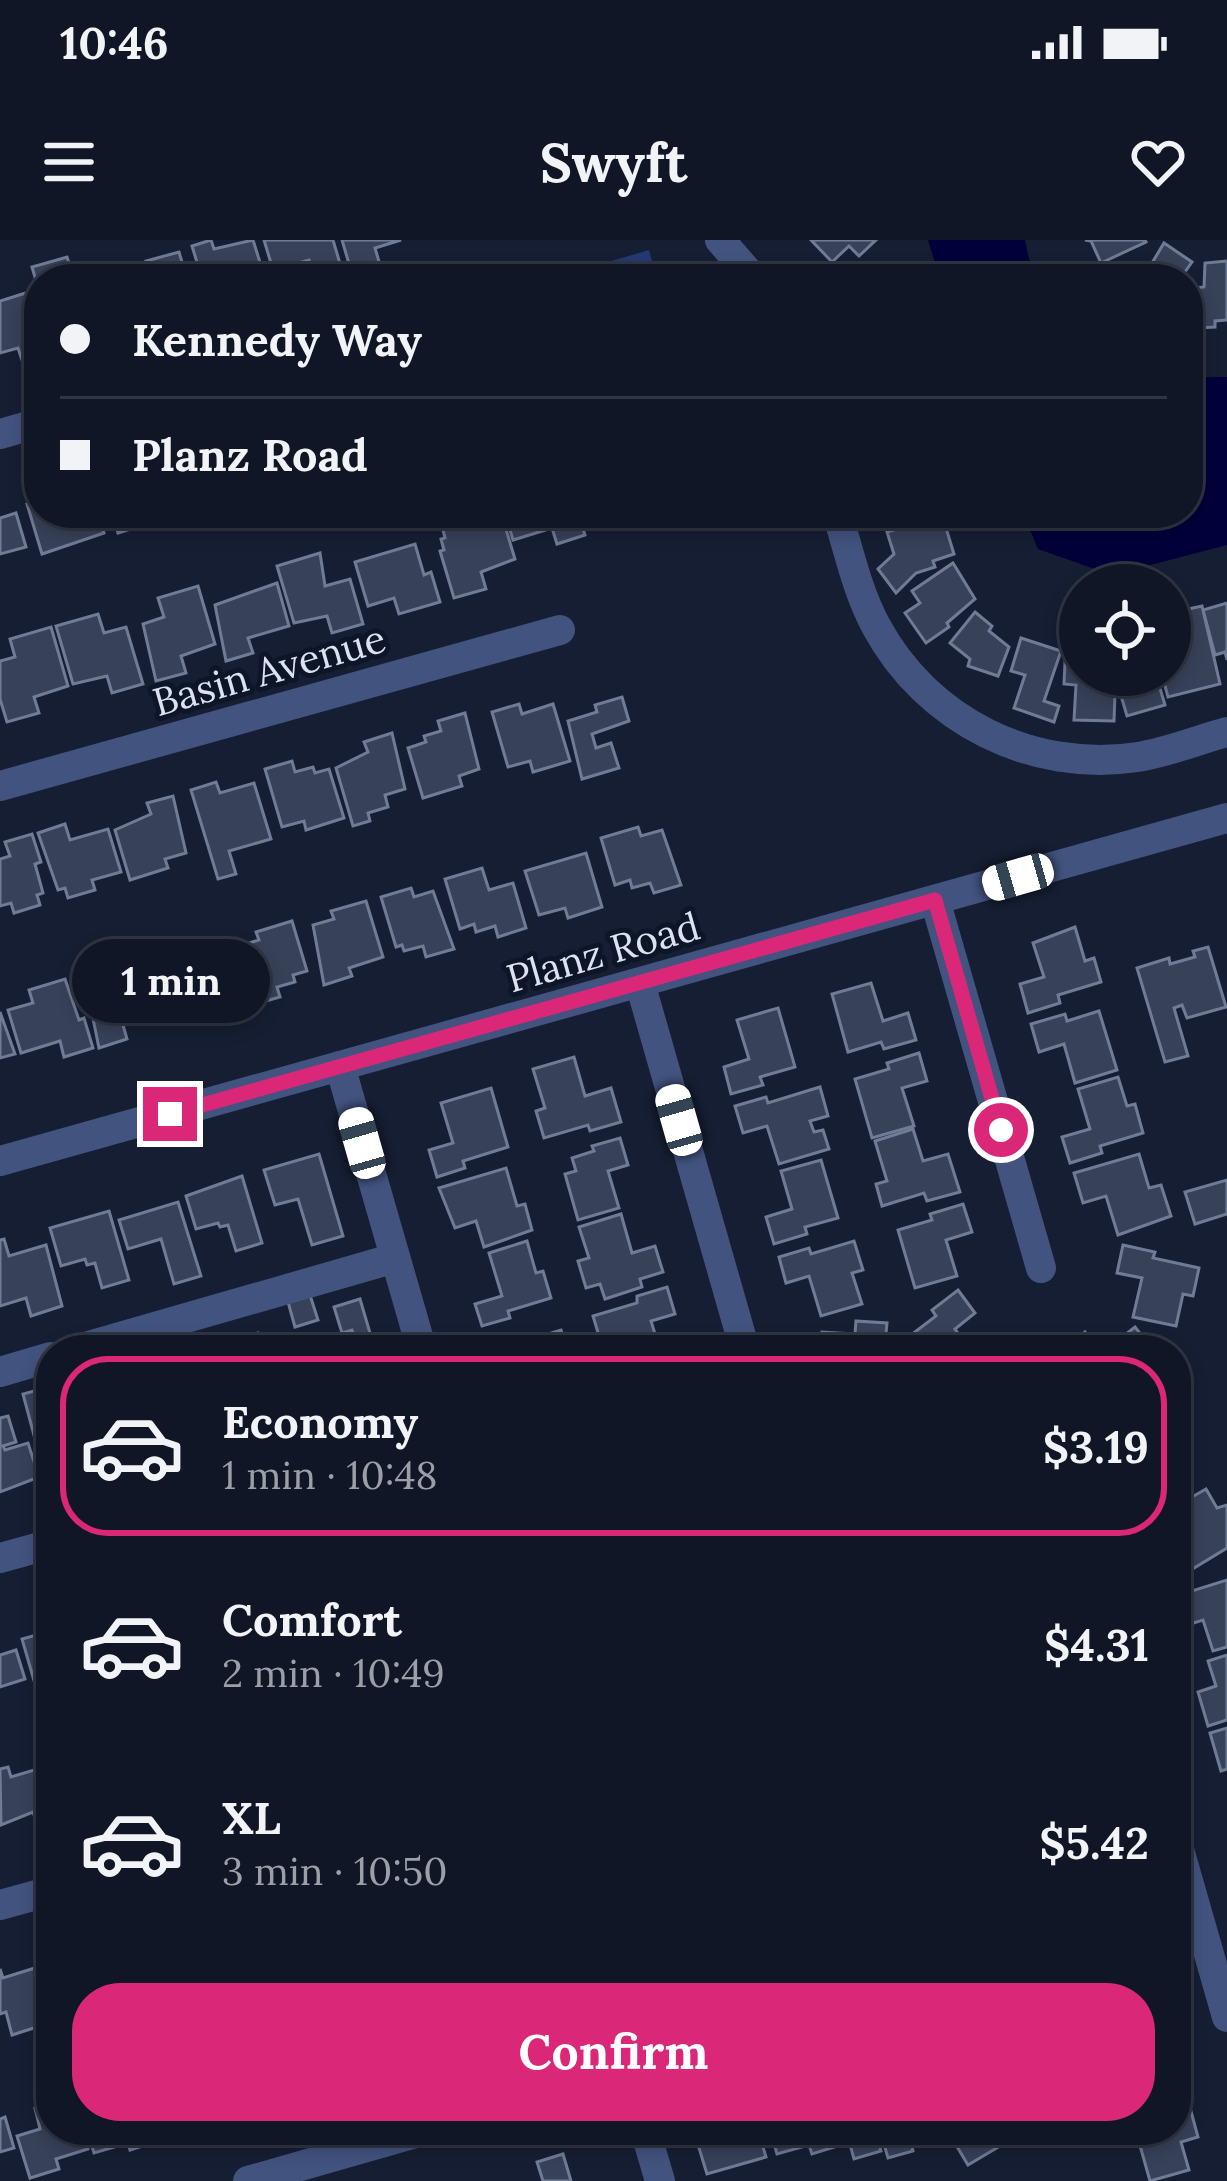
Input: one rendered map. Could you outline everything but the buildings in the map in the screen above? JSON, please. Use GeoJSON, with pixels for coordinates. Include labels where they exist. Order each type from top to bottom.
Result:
{"type":"FeatureCollection","features":[{"type":"Feature","properties":{"kind":"street"},"geometry":{"type":"LineString","coordinates":[[720,240],[741,264]]}},
{"type":"Feature","properties":{"kind":"street"},"geometry":{"type":"LineString","coordinates":[[842,528],[867,606],[897,660],[952,715],[990,736],[1043,754],[1099,760],[1142,756],[1227,732]]}},
{"type":"Feature","properties":{"kind":"street","name":"Basin Avenue"},"geometry":{"type":"LineString","coordinates":[[0,786],[560,630]]}},
{"type":"Feature","properties":{"kind":"street","name":"Planz Road"},"geometry":{"type":"LineString","coordinates":[[0,1161],[1227,818]]}},
{"type":"Feature","properties":{"kind":"street"},"geometry":{"type":"LineString","coordinates":[[935,900],[1040,1268]]}},
{"type":"Feature","properties":{"kind":"street"},"geometry":{"type":"LineString","coordinates":[[640,982],[741,1335]]}},
{"type":"Feature","properties":{"kind":"street"},"geometry":{"type":"LineString","coordinates":[[340,1066],[418,1335]]}},
{"type":"Feature","properties":{"kind":"street"},"geometry":{"type":"LineString","coordinates":[[127,1335],[395,1258]]}},
{"type":"Feature","properties":{"kind":"street"},"geometry":{"type":"LineString","coordinates":[[0,1372],[36,1361]]}},
{"type":"Feature","properties":{"kind":"street"},"geometry":{"type":"LineString","coordinates":[[0,1558],[36,1548]]}},
{"type":"Feature","properties":{"kind":"street"},"geometry":{"type":"LineString","coordinates":[[1191,1891],[1227,2017]]}},
{"type":"Feature","properties":{"kind":"street"},"geometry":{"type":"LineString","coordinates":[[0,1905],[36,1895]]}},
{"type":"Feature","properties":{"kind":"street"},"geometry":{"type":"LineString","coordinates":[[248,2181],[374,2145]]}},
{"type":"Feature","properties":{"kind":"street"},"geometry":{"type":"LineString","coordinates":[[649,2145],[660,2181]]}},
{"type":"Feature","properties":{"kind":"shaded area"},"geometry":{"type":"Polygon","coordinates":[[[928,240],[1025,240],[1032,264],[935,264],[928,240]]]}},
{"type":"Feature","properties":{"kind":"shaded area"},"geometry":{"type":"Polygon","coordinates":[[[649,250],[653,264],[601,264],[649,250]]]}},
{"type":"Feature","properties":{"kind":"shaded area"},"geometry":{"type":"Polygon","coordinates":[[[1203,377],[1227,377],[1227,545],[1154,564],[1081,564],[1038,549],[1029,528],[1203,528],[1203,377]]]}},
{"type":"Feature","properties":{"kind":"route"},"geometry":{"type":"LineString","coordinates":[[170,1114],[935,900],[1001,1130]]}}]}
